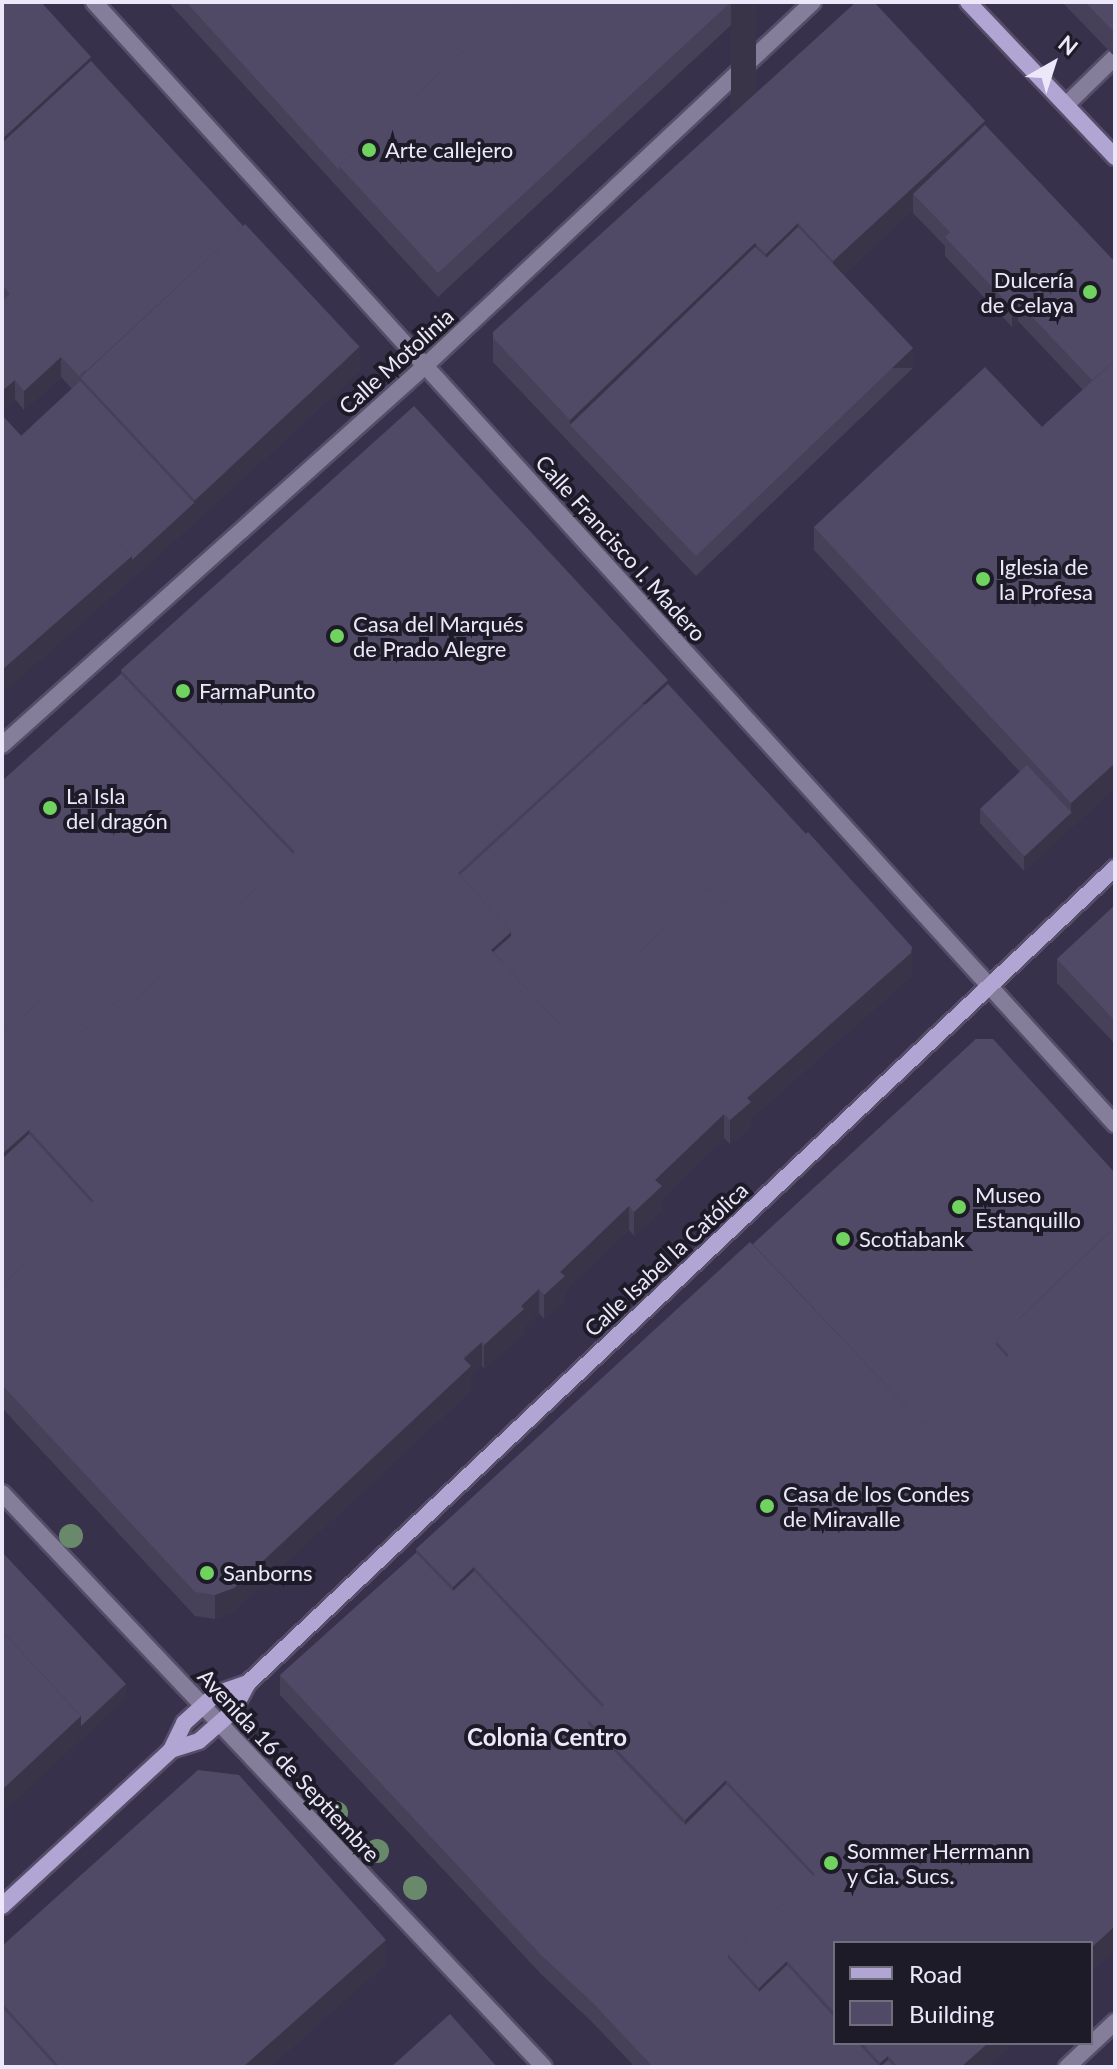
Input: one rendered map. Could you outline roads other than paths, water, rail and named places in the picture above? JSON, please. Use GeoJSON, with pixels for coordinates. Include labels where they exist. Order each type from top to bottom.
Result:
{"type":"FeatureCollection","features":[{"type":"Feature","properties":{"kind":"street","name":"Calle Francisco I. Madero"},"geometry":{"type":"LineString","coordinates":[[94,2],[1115,1124]]}},
{"type":"Feature","properties":{"kind":"street","name":"Calle Motolinia"},"geometry":{"type":"LineString","coordinates":[[2,745],[425,366],[813,2]]}},
{"type":"Feature","properties":{"kind":"street"},"geometry":{"type":"LineString","coordinates":[[968,2],[1115,157]]}},
{"type":"Feature","properties":{"kind":"street"},"geometry":{"type":"LineString","coordinates":[[1066,105],[1115,57]]}},
{"type":"Feature","properties":{"kind":"street","name":"Calle Isabel la Católica"},"geometry":{"type":"LineString","coordinates":[[171,1750],[199,1741],[233,1711],[248,1683],[1115,868]]}},
{"type":"Feature","properties":{"kind":"street","name":"Avenida 16 de Septiembre"},"geometry":{"type":"LineString","coordinates":[[2,1493],[544,2067]]}},
{"type":"Feature","properties":{"kind":"street","name":"Calle Isabel la Católica"},"geometry":{"type":"LineString","coordinates":[[2,1906],[171,1750],[184,1723],[216,1694],[248,1683]]}},
{"type":"Feature","properties":{"kind":"street"},"geometry":{"type":"LineString","coordinates":[[1093,2043],[1115,2022]]}},
{"type":"Feature","properties":{"kind":"street"},"geometry":{"type":"LineString","coordinates":[[1067,2067],[1090,2045]]}},
{"type":"Feature","properties":{"kind":"place","name":"Arte callejero"},"geometry":{"type":"Point","coordinates":[369,150]}},
{"type":"Feature","properties":{"kind":"place","name":"Dulcería de Celaya"},"geometry":{"type":"Point","coordinates":[1090,292]}},
{"type":"Feature","properties":{"kind":"place","name":"Iglesia de la Profesa"},"geometry":{"type":"Point","coordinates":[983,579]}},
{"type":"Feature","properties":{"kind":"place","name":"Casa del Marqués de Prado Alegre"},"geometry":{"type":"Point","coordinates":[337,636]}},
{"type":"Feature","properties":{"kind":"place","name":"FarmaPunto"},"geometry":{"type":"Point","coordinates":[183,691]}},
{"type":"Feature","properties":{"kind":"place","name":"La Isla del dragón"},"geometry":{"type":"Point","coordinates":[50,808]}},
{"type":"Feature","properties":{"kind":"place","name":"Museo Estanquillo"},"geometry":{"type":"Point","coordinates":[959,1207]}},
{"type":"Feature","properties":{"kind":"place","name":"Scotiabank"},"geometry":{"type":"Point","coordinates":[843,1239]}},
{"type":"Feature","properties":{"kind":"place","name":"Casa de los Condes de Miravalle"},"geometry":{"type":"Point","coordinates":[767,1506]}},
{"type":"Feature","properties":{"kind":"place","name":"Sanborns"},"geometry":{"type":"Point","coordinates":[207,1573]}},
{"type":"Feature","properties":{"kind":"place","name":"Sommer Herrmann y Cia. Sucs."},"geometry":{"type":"Point","coordinates":[831,1863]}},
{"type":"Feature","properties":{"kind":"district","name":"Colonia Centro"},"geometry":{"type":"Point","coordinates":[547,1737]}}]}
